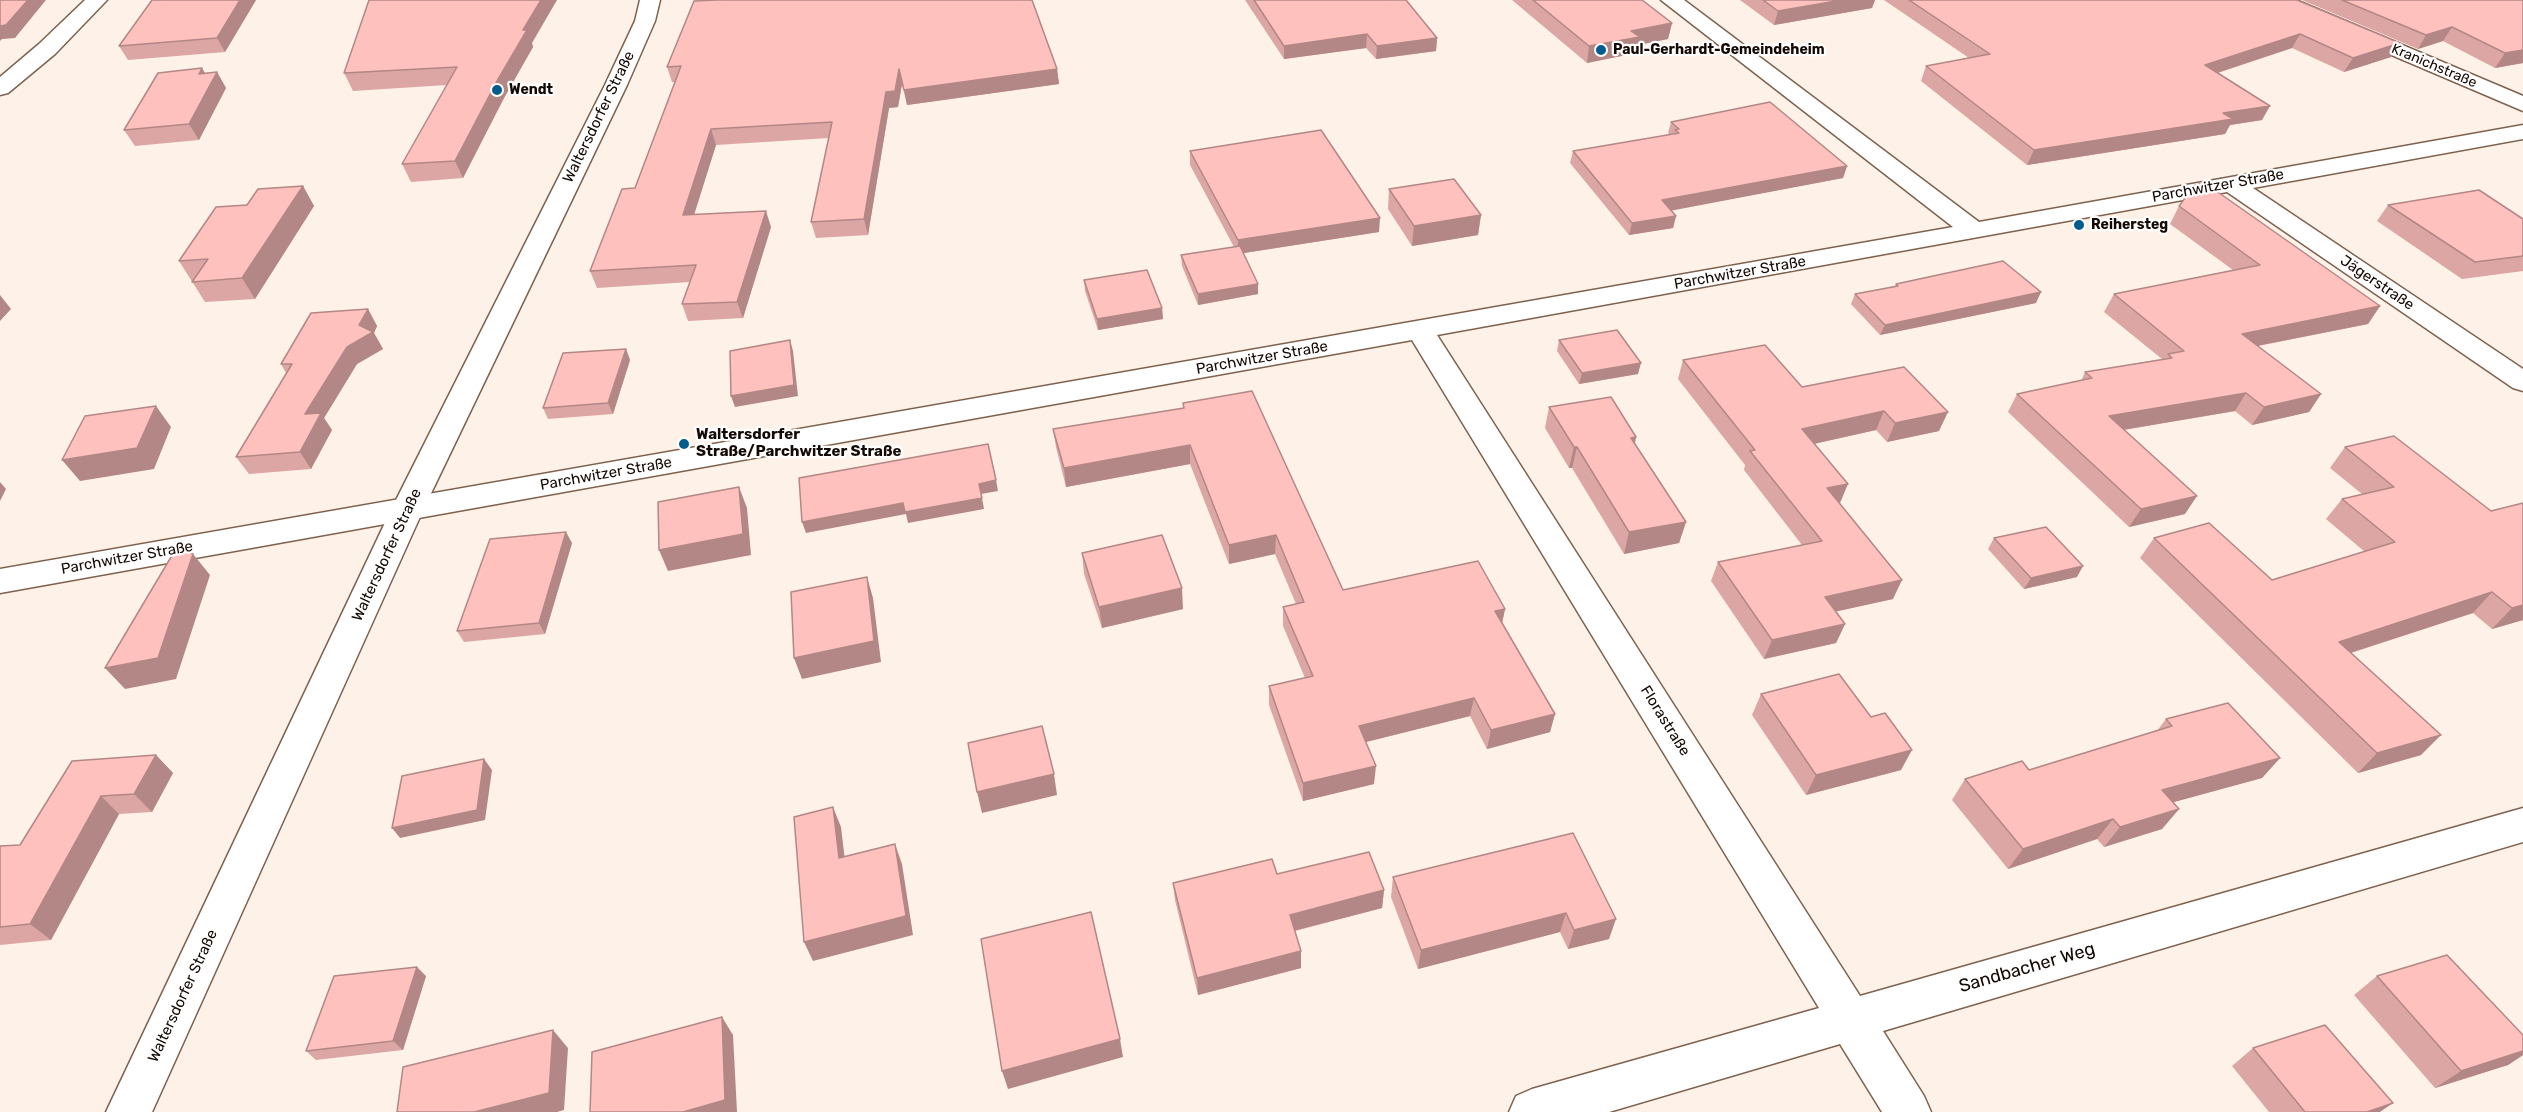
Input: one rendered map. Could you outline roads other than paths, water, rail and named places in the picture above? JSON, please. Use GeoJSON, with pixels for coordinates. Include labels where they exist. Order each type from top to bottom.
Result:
{"type":"FeatureCollection","features":[{"type":"Feature","properties":{"kind":"street"},"geometry":{"type":"LineString","coordinates":[[0,88],[47,49],[97,0]]}},
{"type":"Feature","properties":{"kind":"street","name":"Waltersdorfer Straße"},"geometry":{"type":"LineString","coordinates":[[129,1112],[408,508],[645,21],[650,0]]}},
{"type":"Feature","properties":{"kind":"street"},"geometry":{"type":"LineString","coordinates":[[1671,0],[1975,231]]}},
{"type":"Feature","properties":{"kind":"street","name":"Kranichstraße"},"geometry":{"type":"LineString","coordinates":[[2279,0],[2523,104]]}},
{"type":"Feature","properties":{"kind":"street","name":"Parchwitzer Straße"},"geometry":{"type":"LineString","coordinates":[[0,581],[2523,132]]}},
{"type":"Feature","properties":{"kind":"street","name":"Jägerstraße"},"geometry":{"type":"LineString","coordinates":[[2230,184],[2523,382]]}},
{"type":"Feature","properties":{"kind":"street","name":"Florastraße"},"geometry":{"type":"LineString","coordinates":[[1420,330],[1852,1018],[1908,1112]]}},
{"type":"Feature","properties":{"kind":"street","name":"Sandbacher Weg"},"geometry":{"type":"LineString","coordinates":[[1532,1112],[2523,825]]}},
{"type":"Feature","properties":{"kind":"place","name":"Paul-Gerhardt-Gemeindeheim"},"geometry":{"type":"Point","coordinates":[1601,50]}},
{"type":"Feature","properties":{"kind":"place","name":"Wendt"},"geometry":{"type":"Point","coordinates":[497,90]}},
{"type":"Feature","properties":{"kind":"place","name":"Reihersteg"},"geometry":{"type":"Point","coordinates":[2079,225]}},
{"type":"Feature","properties":{"kind":"place","name":"Waltersdorfer Straße/Parchwitzer Straße"},"geometry":{"type":"Point","coordinates":[684,444]}}]}
